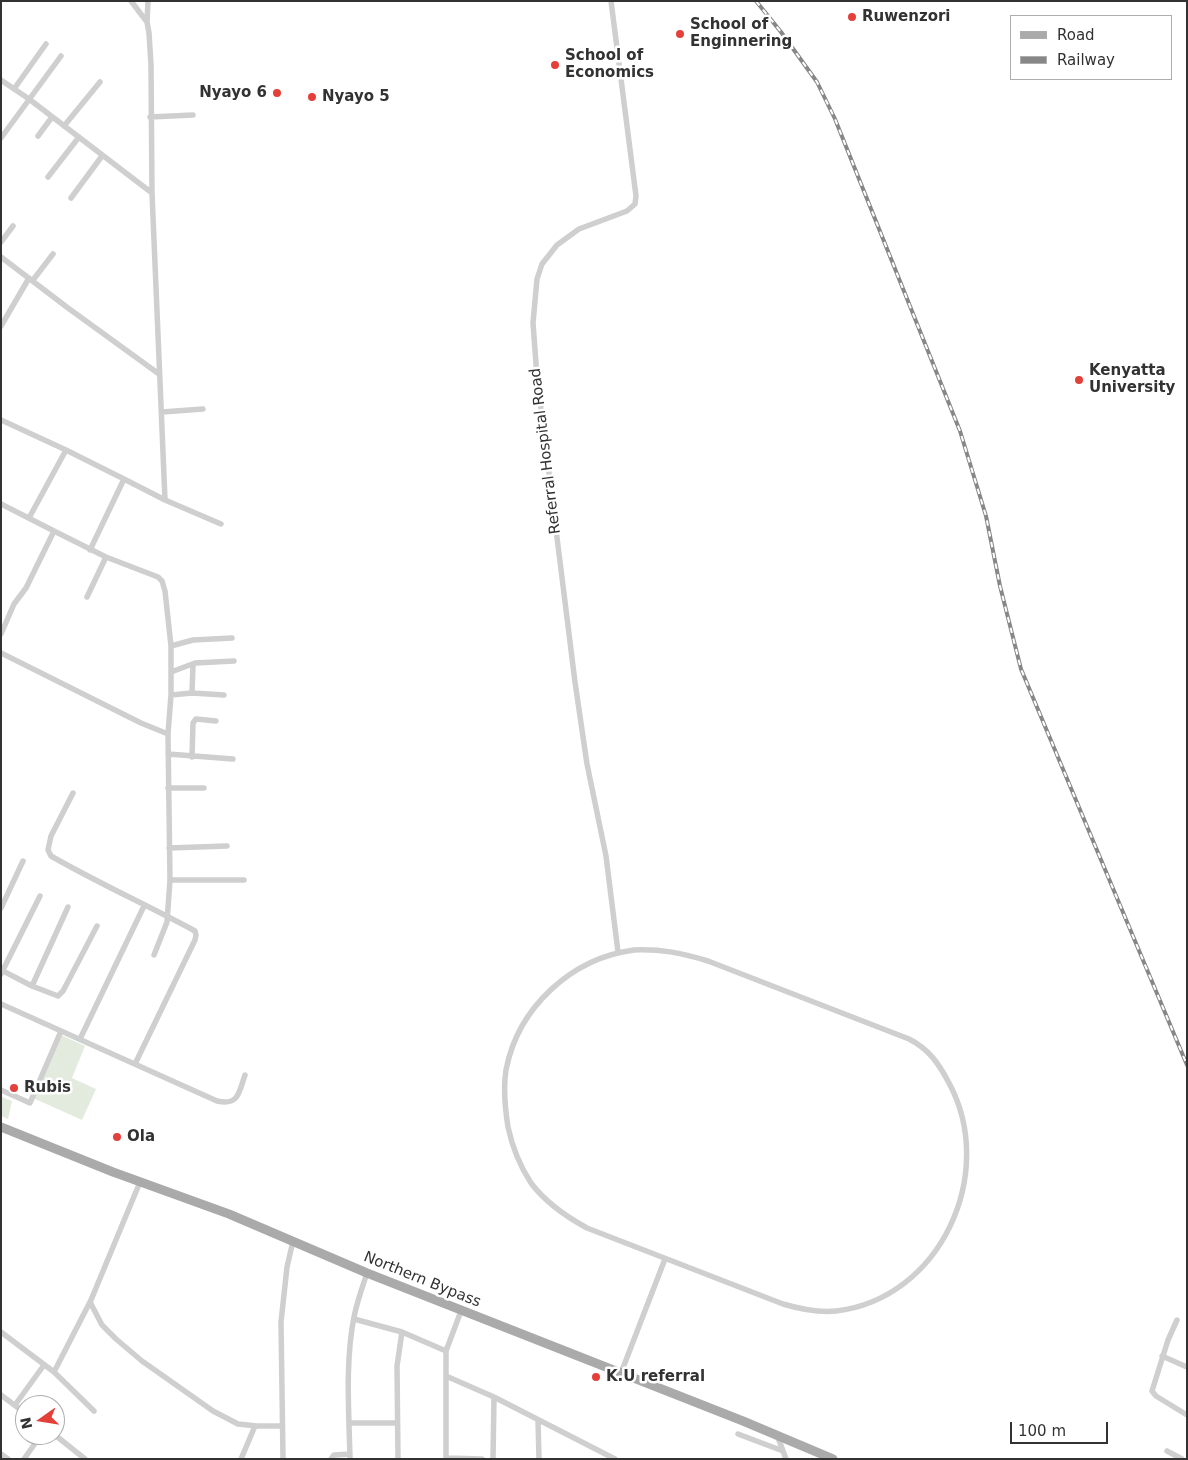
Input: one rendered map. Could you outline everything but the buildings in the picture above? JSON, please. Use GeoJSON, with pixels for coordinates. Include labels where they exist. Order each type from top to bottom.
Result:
{"type":"FeatureCollection","features":[{"type":"Feature","properties":{"kind":"main road","name":"Northern Bypass"},"geometry":{"type":"LineString","coordinates":[[1,1127],[140,1182],[229,1214],[367,1273],[777,1435],[833,1459]]}},
{"type":"Feature","properties":{"kind":"street"},"geometry":{"type":"LineString","coordinates":[[131,1],[147,22]]}},
{"type":"Feature","properties":{"kind":"street"},"geometry":{"type":"LineString","coordinates":[[148,1],[147,22],[151,66],[152,192],[165,500]]}},
{"type":"Feature","properties":{"kind":"street","name":"Referral Hospital Road"},"geometry":{"type":"LineString","coordinates":[[611,1],[636,196],[634,204],[627,210],[579,229],[557,244],[542,264],[537,280],[533,323],[537,377],[575,682],[587,764],[606,856],[618,952]]}},
{"type":"Feature","properties":{"kind":"street"},"geometry":{"type":"LineString","coordinates":[[14,89],[46,44]]}},
{"type":"Feature","properties":{"kind":"street"},"geometry":{"type":"LineString","coordinates":[[1,138],[61,56]]}},
{"type":"Feature","properties":{"kind":"street"},"geometry":{"type":"LineString","coordinates":[[1,80],[152,192]]}},
{"type":"Feature","properties":{"kind":"street"},"geometry":{"type":"LineString","coordinates":[[64,126],[100,82]]}},
{"type":"Feature","properties":{"kind":"street"},"geometry":{"type":"LineString","coordinates":[[150,118],[193,115]]}},
{"type":"Feature","properties":{"kind":"street"},"geometry":{"type":"LineString","coordinates":[[38,136],[52,117]]}},
{"type":"Feature","properties":{"kind":"street"},"geometry":{"type":"LineString","coordinates":[[48,177],[79,136]]}},
{"type":"Feature","properties":{"kind":"street"},"geometry":{"type":"LineString","coordinates":[[71,198],[102,156]]}},
{"type":"Feature","properties":{"kind":"street"},"geometry":{"type":"LineString","coordinates":[[1,242],[13,226]]}},
{"type":"Feature","properties":{"kind":"street"},"geometry":{"type":"LineString","coordinates":[[1,326],[31,279],[53,254]]}},
{"type":"Feature","properties":{"kind":"street"},"geometry":{"type":"LineString","coordinates":[[1,257],[159,374]]}},
{"type":"Feature","properties":{"kind":"street"},"geometry":{"type":"LineString","coordinates":[[162,412],[203,409]]}},
{"type":"Feature","properties":{"kind":"street"},"geometry":{"type":"LineString","coordinates":[[1,420],[66,450],[165,500],[221,524]]}},
{"type":"Feature","properties":{"kind":"street"},"geometry":{"type":"LineString","coordinates":[[29,518],[66,450]]}},
{"type":"Feature","properties":{"kind":"street"},"geometry":{"type":"LineString","coordinates":[[90,550],[124,480]]}},
{"type":"Feature","properties":{"kind":"street"},"geometry":{"type":"LineString","coordinates":[[1,504],[90,550],[158,577],[162,581],[171,646],[171,696],[168,734],[170,880],[168,916],[154,954]]}},
{"type":"Feature","properties":{"kind":"street"},"geometry":{"type":"LineString","coordinates":[[1,634],[14,604],[26,588],[54,531]]}},
{"type":"Feature","properties":{"kind":"street"},"geometry":{"type":"LineString","coordinates":[[87,597],[106,557]]}},
{"type":"Feature","properties":{"kind":"street"},"geometry":{"type":"LineString","coordinates":[[171,646],[193,640],[232,638]]}},
{"type":"Feature","properties":{"kind":"street"},"geometry":{"type":"LineString","coordinates":[[1,654],[133,719],[168,734]]}},
{"type":"Feature","properties":{"kind":"street"},"geometry":{"type":"LineString","coordinates":[[171,672],[194,663],[234,662]]}},
{"type":"Feature","properties":{"kind":"street"},"geometry":{"type":"LineString","coordinates":[[192,693],[194,663]]}},
{"type":"Feature","properties":{"kind":"street"},"geometry":{"type":"LineString","coordinates":[[171,696],[192,693],[224,695]]}},
{"type":"Feature","properties":{"kind":"street"},"geometry":{"type":"LineString","coordinates":[[192,757],[194,723],[196,719],[216,721]]}},
{"type":"Feature","properties":{"kind":"street"},"geometry":{"type":"LineString","coordinates":[[168,754],[232,759]]}},
{"type":"Feature","properties":{"kind":"street"},"geometry":{"type":"LineString","coordinates":[[168,788],[204,788]]}},
{"type":"Feature","properties":{"kind":"street"},"geometry":{"type":"LineString","coordinates":[[73,792],[51,836],[48,846],[50,856],[144,906],[168,916],[195,931],[196,935],[135,1064]]}},
{"type":"Feature","properties":{"kind":"street"},"geometry":{"type":"LineString","coordinates":[[169,848],[227,846]]}},
{"type":"Feature","properties":{"kind":"street"},"geometry":{"type":"LineString","coordinates":[[1,908],[23,861]]}},
{"type":"Feature","properties":{"kind":"street"},"geometry":{"type":"LineString","coordinates":[[170,880],[244,880]]}},
{"type":"Feature","properties":{"kind":"street"},"geometry":{"type":"LineString","coordinates":[[40,896],[2,972],[55,996],[60,995],[97,926]]}},
{"type":"Feature","properties":{"kind":"street"},"geometry":{"type":"LineString","coordinates":[[80,1039],[144,906]]}},
{"type":"Feature","properties":{"kind":"street"},"geometry":{"type":"LineString","coordinates":[[32,986],[68,907]]}},
{"type":"Feature","properties":{"kind":"street"},"geometry":{"type":"LineString","coordinates":[[649,950],[684,953],[837,1010],[909,1039],[927,1050],[946,1077],[957,1099],[967,1144],[965,1180],[957,1211],[944,1240],[917,1274],[884,1297],[858,1306],[834,1311],[801,1309],[783,1304],[587,1228],[562,1214],[550,1204],[526,1173],[514,1148],[507,1120],[506,1070],[521,1029],[543,997],[562,979],[595,961],[618,952],[649,950]]}},
{"type":"Feature","properties":{"kind":"street"},"geometry":{"type":"LineString","coordinates":[[1,1004],[217,1101],[232,1102],[236,1098],[245,1075]]}},
{"type":"Feature","properties":{"kind":"street"},"geometry":{"type":"LineString","coordinates":[[1,1090],[30,1103],[61,1031]]}},
{"type":"Feature","properties":{"kind":"street"},"geometry":{"type":"LineString","coordinates":[[54,1372],[90,1302],[140,1182]]}},
{"type":"Feature","properties":{"kind":"street"},"geometry":{"type":"LineString","coordinates":[[283,1459],[281,1322],[287,1268],[293,1242]]}},
{"type":"Feature","properties":{"kind":"street"},"geometry":{"type":"LineString","coordinates":[[621,1373],[666,1259]]}},
{"type":"Feature","properties":{"kind":"street"},"geometry":{"type":"LineString","coordinates":[[331,1459],[334,1455],[350,1457],[349,1374],[354,1319],[367,1273]]}},
{"type":"Feature","properties":{"kind":"street"},"geometry":{"type":"LineString","coordinates":[[90,1302],[102,1326],[142,1361],[213,1411],[238,1424],[282,1426]]}},
{"type":"Feature","properties":{"kind":"street"},"geometry":{"type":"LineString","coordinates":[[460,1310],[446,1351],[446,1458],[482,1459]]}},
{"type":"Feature","properties":{"kind":"street"},"geometry":{"type":"LineString","coordinates":[[354,1319],[402,1332],[446,1351]]}},
{"type":"Feature","properties":{"kind":"street"},"geometry":{"type":"LineString","coordinates":[[1177,1320],[1152,1386],[1153,1394],[1187,1415]]}},
{"type":"Feature","properties":{"kind":"street"},"geometry":{"type":"LineString","coordinates":[[1,1332],[54,1372],[94,1411]]}},
{"type":"Feature","properties":{"kind":"street"},"geometry":{"type":"LineString","coordinates":[[398,1459],[396,1423],[397,1366],[402,1332]]}},
{"type":"Feature","properties":{"kind":"street"},"geometry":{"type":"LineString","coordinates":[[1162,1356],[1187,1367]]}},
{"type":"Feature","properties":{"kind":"street"},"geometry":{"type":"LineString","coordinates":[[22,1395],[44,1365]]}},
{"type":"Feature","properties":{"kind":"street"},"geometry":{"type":"LineString","coordinates":[[446,1376],[494,1397],[615,1459]]}},
{"type":"Feature","properties":{"kind":"street"},"geometry":{"type":"LineString","coordinates":[[1,1395],[15,1405]]}},
{"type":"Feature","properties":{"kind":"street"},"geometry":{"type":"LineString","coordinates":[[493,1459],[494,1397]]}},
{"type":"Feature","properties":{"kind":"street"},"geometry":{"type":"LineString","coordinates":[[538,1420],[539,1459]]}},
{"type":"Feature","properties":{"kind":"street"},"geometry":{"type":"LineString","coordinates":[[350,1423],[396,1423]]}},
{"type":"Feature","properties":{"kind":"street"},"geometry":{"type":"LineString","coordinates":[[241,1459],[255,1426]]}},
{"type":"Feature","properties":{"kind":"street"},"geometry":{"type":"LineString","coordinates":[[738,1434],[782,1451]]}},
{"type":"Feature","properties":{"kind":"street"},"geometry":{"type":"LineString","coordinates":[[777,1435],[786,1459]]}},
{"type":"Feature","properties":{"kind":"street"},"geometry":{"type":"LineString","coordinates":[[65,1443],[86,1459]]}},
{"type":"Feature","properties":{"kind":"street"},"geometry":{"type":"LineString","coordinates":[[24,1459],[34,1445]]}},
{"type":"Feature","properties":{"kind":"street"},"geometry":{"type":"LineString","coordinates":[[1166,1451],[1182,1459]]}},
{"type":"Feature","properties":{"kind":"street"},"geometry":{"type":"LineString","coordinates":[[1,1454],[8,1459]]}},
{"type":"Feature","properties":{"kind":"shaded area"},"geometry":{"type":"Polygon","coordinates":[[[61,1035],[85,1046],[72,1078],[96,1089],[82,1120],[33,1098],[61,1035]]]}},
{"type":"Feature","properties":{"kind":"shaded area"},"geometry":{"type":"Polygon","coordinates":[[[2,1097],[12,1101],[8,1119],[1,1116],[2,1097]]]}},
{"type":"Feature","properties":{"kind":"railway"},"geometry":{"type":"LineString","coordinates":[[756,1],[817,82],[835,119],[960,431],[986,516],[1000,586],[1021,669],[1187,1065]]}},
{"type":"Feature","properties":{"kind":"place","name":"Ruwenzori"},"geometry":{"type":"Point","coordinates":[852,17]}},
{"type":"Feature","properties":{"kind":"place","name":"School of Enginnering"},"geometry":{"type":"Point","coordinates":[680,34]}},
{"type":"Feature","properties":{"kind":"place","name":"School of Economics"},"geometry":{"type":"Point","coordinates":[555,65]}},
{"type":"Feature","properties":{"kind":"place","name":"Nyayo 6"},"geometry":{"type":"Point","coordinates":[277,93]}},
{"type":"Feature","properties":{"kind":"place","name":"Nyayo 5"},"geometry":{"type":"Point","coordinates":[312,97]}},
{"type":"Feature","properties":{"kind":"place","name":"Kenyatta University"},"geometry":{"type":"Point","coordinates":[1079,380]}},
{"type":"Feature","properties":{"kind":"place","name":"Rubis"},"geometry":{"type":"Point","coordinates":[14,1088]}},
{"type":"Feature","properties":{"kind":"place","name":"Ola"},"geometry":{"type":"Point","coordinates":[117,1137]}},
{"type":"Feature","properties":{"kind":"place","name":"K.U referral"},"geometry":{"type":"Point","coordinates":[596,1377]}}]}
